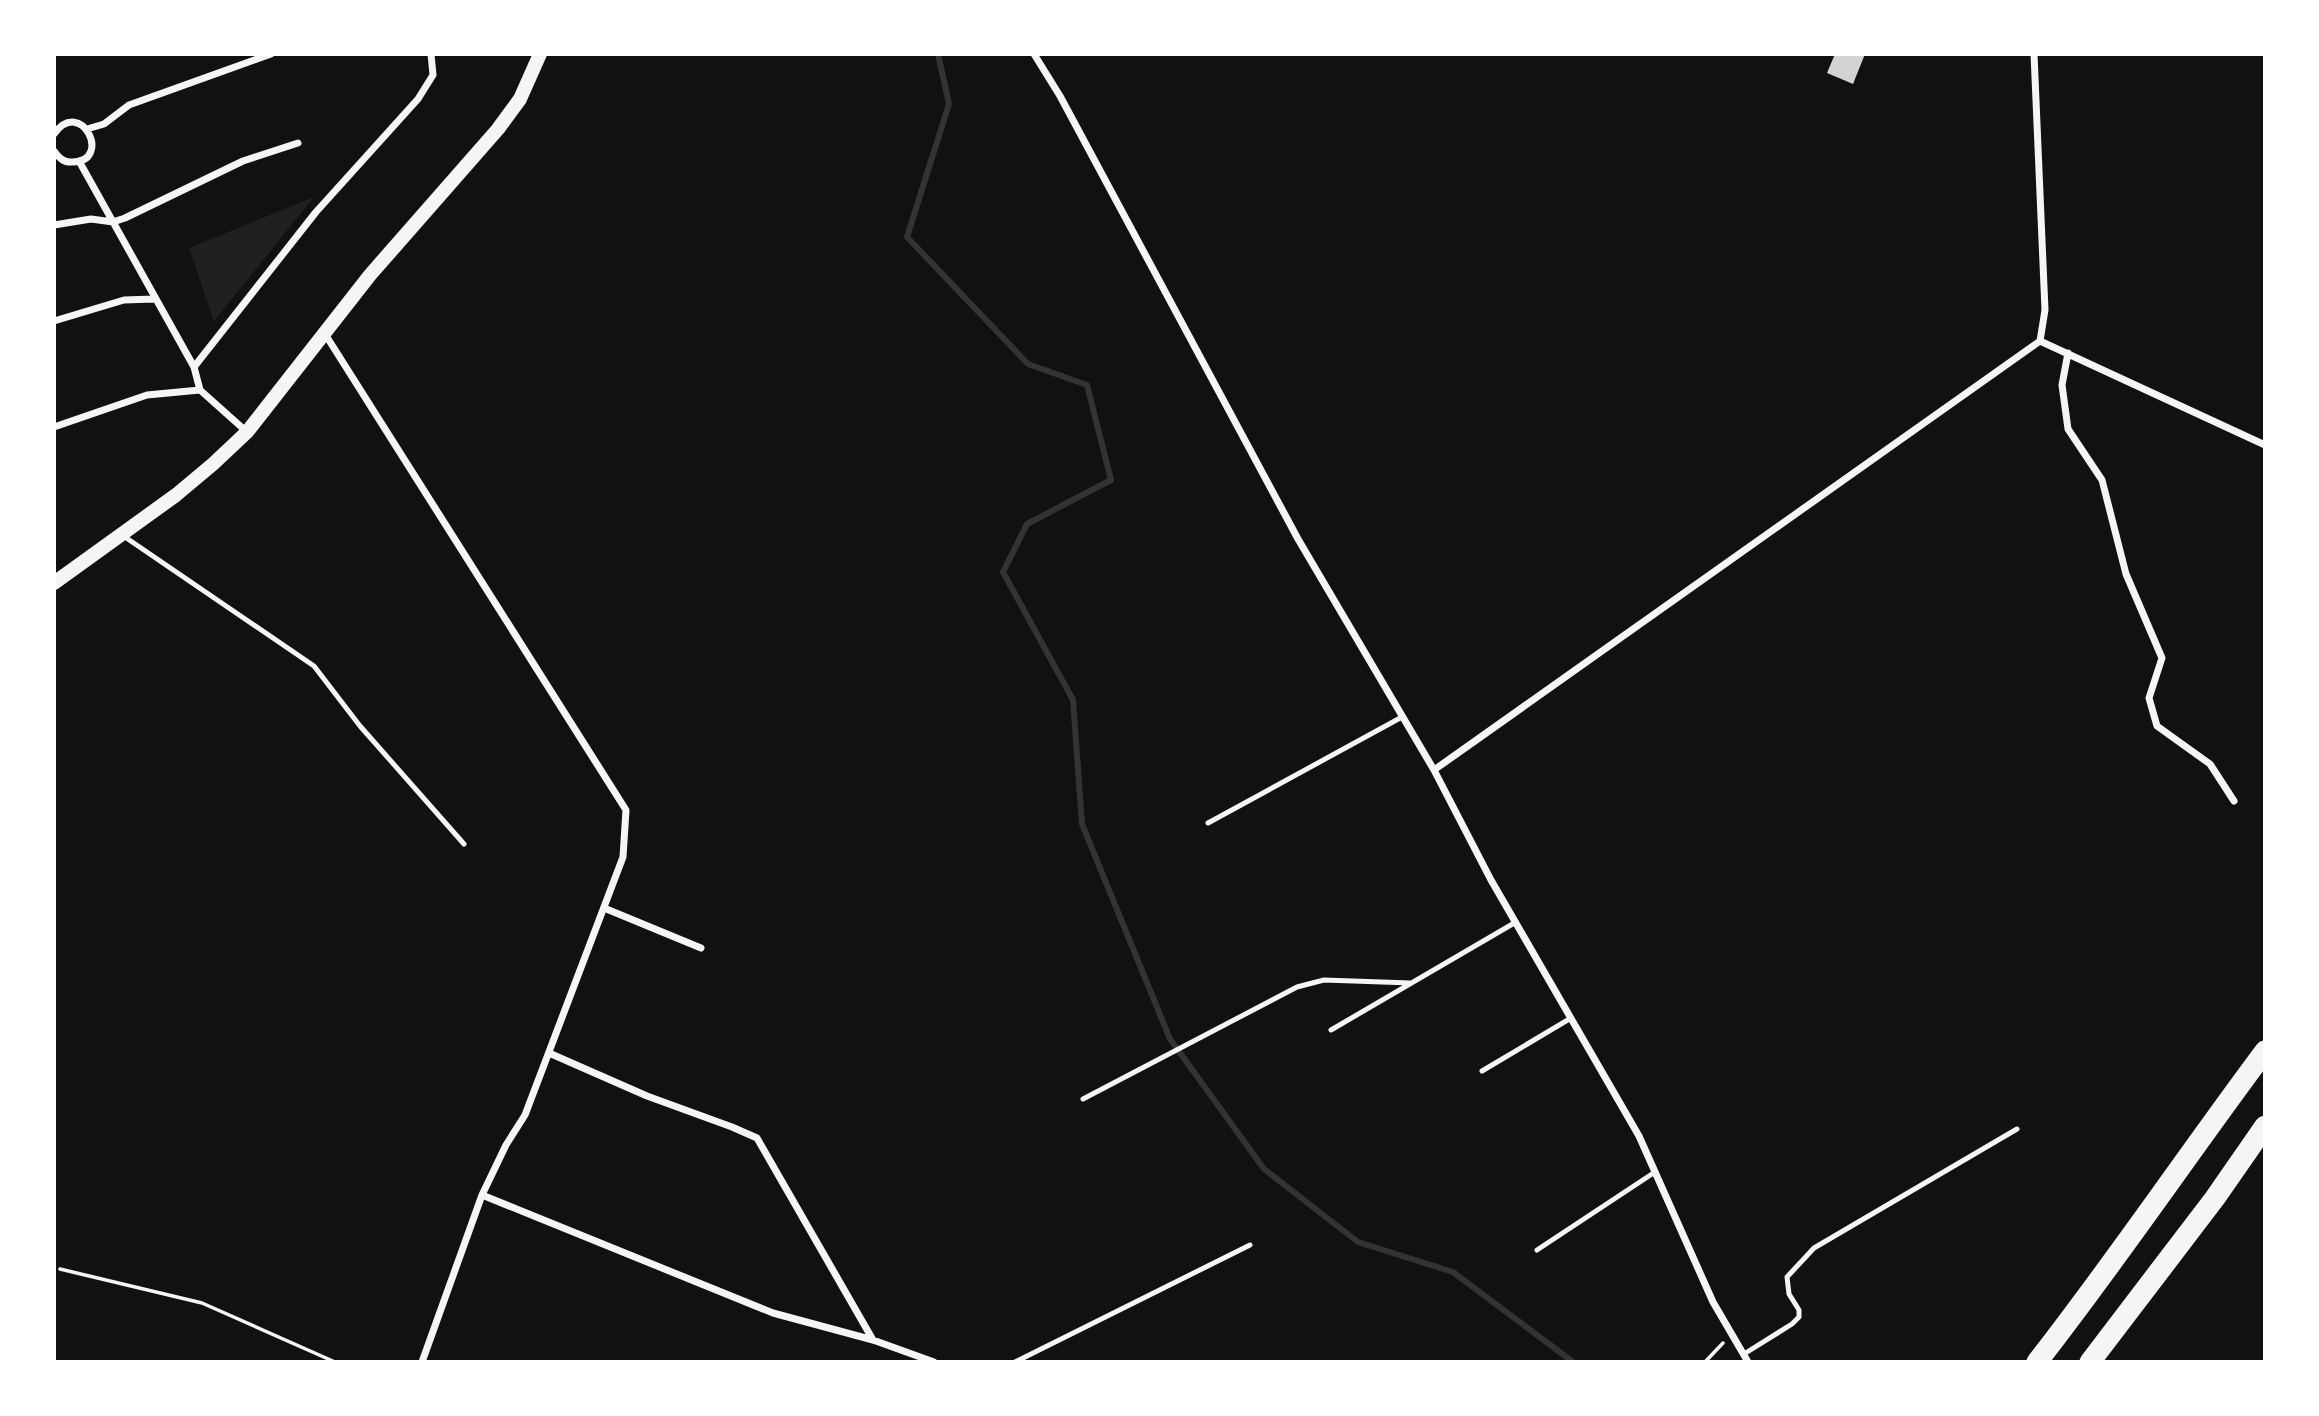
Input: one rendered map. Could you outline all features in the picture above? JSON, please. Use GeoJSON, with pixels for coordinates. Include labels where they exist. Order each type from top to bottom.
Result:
{"type":"FeatureCollection","features":[{"type":"Feature","properties":{"kind":"highway"},"geometry":{"type":"LineString","coordinates":[[2037,1362],[2146,1217],[2265,1051]]}},
{"type":"Feature","properties":{"kind":"highway"},"geometry":{"type":"LineString","coordinates":[[2090,1362],[2215,1198],[2265,1126]]}},
{"type":"Feature","properties":{"kind":"main road"},"geometry":{"type":"LineString","coordinates":[[54,583],[176,495],[247,432],[370,275],[498,129],[520,99],[540,54]]}},
{"type":"Feature","properties":{"kind":"street"},"geometry":{"type":"LineString","coordinates":[[87,129],[104,124],[129,105],[271,54]]}},
{"type":"Feature","properties":{"kind":"street"},"geometry":{"type":"LineString","coordinates":[[194,368],[316,212],[418,99],[433,75],[432,54]]}},
{"type":"Feature","properties":{"kind":"street"},"geometry":{"type":"LineString","coordinates":[[1034,54],[1060,96],[1298,539],[1434,770],[1516,922],[1639,1136],[1713,1302],[1748,1362]]}},
{"type":"Feature","properties":{"kind":"street"},"geometry":{"type":"LineString","coordinates":[[1434,770],[2040,341],[2045,310],[2034,54]]}},
{"type":"Feature","properties":{"kind":"street"},"geometry":{"type":"LineString","coordinates":[[54,134],[58,128],[76,123],[87,129],[92,141],[92,147],[85,158],[79,161],[67,162],[54,151]]}},
{"type":"Feature","properties":{"kind":"street"},"geometry":{"type":"LineString","coordinates":[[54,225],[90,219],[113,222],[125,218],[243,161],[298,143]]}},
{"type":"Feature","properties":{"kind":"street"},"geometry":{"type":"LineString","coordinates":[[79,161],[194,368],[201,390],[247,432]]}},
{"type":"Feature","properties":{"kind":"street"},"geometry":{"type":"LineString","coordinates":[[54,321],[124,300],[154,299]]}},
{"type":"Feature","properties":{"kind":"street"},"geometry":{"type":"LineString","coordinates":[[324,333],[626,810],[623,857],[525,1115],[506,1145],[482,1195],[422,1362]]}},
{"type":"Feature","properties":{"kind":"street"},"geometry":{"type":"LineString","coordinates":[[2040,341],[2265,445]]}},
{"type":"Feature","properties":{"kind":"street"},"geometry":{"type":"LineString","coordinates":[[2068,354],[2062,385],[2068,429],[2102,480],[2126,574],[2162,658],[2149,698],[2157,726],[2210,764],[2234,801]]}},
{"type":"Feature","properties":{"kind":"street"},"geometry":{"type":"LineString","coordinates":[[54,428],[147,395],[201,390]]}},
{"type":"Feature","properties":{"kind":"street"},"geometry":{"type":"LineString","coordinates":[[604,908],[701,948]]}},
{"type":"Feature","properties":{"kind":"street"},"geometry":{"type":"LineString","coordinates":[[549,1053],[647,1096],[757,1138],[873,1339]]}},
{"type":"Feature","properties":{"kind":"street"},"geometry":{"type":"LineString","coordinates":[[482,1195],[773,1313],[873,1339],[934,1362]]}},
{"type":"Feature","properties":{"kind":"lane"},"geometry":{"type":"LineString","coordinates":[[121,534],[314,666],[360,726],[464,844]]}},
{"type":"Feature","properties":{"kind":"lane"},"geometry":{"type":"LineString","coordinates":[[1208,823],[1402,717]]}},
{"type":"Feature","properties":{"kind":"lane"},"geometry":{"type":"LineString","coordinates":[[1331,1030],[1516,922]]}},
{"type":"Feature","properties":{"kind":"lane"},"geometry":{"type":"LineString","coordinates":[[1083,1099],[1297,987],[1324,979],[1411,983]]}},
{"type":"Feature","properties":{"kind":"lane"},"geometry":{"type":"LineString","coordinates":[[1482,1071],[1571,1018]]}},
{"type":"Feature","properties":{"kind":"lane"},"geometry":{"type":"LineString","coordinates":[[1744,1354],[1793,1325],[1799,1317],[1799,1310],[1789,1294],[1787,1277],[1814,1248],[2017,1129]]}},
{"type":"Feature","properties":{"kind":"lane"},"geometry":{"type":"LineString","coordinates":[[1537,1250],[1655,1172]]}},
{"type":"Feature","properties":{"kind":"lane"},"geometry":{"type":"LineString","coordinates":[[1015,1362],[1250,1245]]}},
{"type":"Feature","properties":{"kind":"path"},"geometry":{"type":"LineString","coordinates":[[60,1269],[202,1303],[335,1362]]}},
{"type":"Feature","properties":{"kind":"path"},"geometry":{"type":"LineString","coordinates":[[1705,1362],[1732,1334]]}},
{"type":"Feature","properties":{"kind":"shaded area"},"geometry":{"type":"Polygon","coordinates":[[[314,197],[214,321],[189,248],[314,197]]]}},
{"type":"Feature","properties":{"kind":"building"},"geometry":{"type":"Polygon","coordinates":[[[1835,54],[1865,54],[1853,84],[1827,73],[1835,54]]]}},
{"type":"Feature","properties":{"kind":"waterway"},"geometry":{"type":"LineString","coordinates":[[938,54],[949,104],[907,237],[1028,364],[1087,385],[1111,480],[1027,524],[1003,572],[1073,700],[1082,824],[1170,1039],[1264,1169],[1358,1242],[1453,1272],[1573,1362]]}}]}
